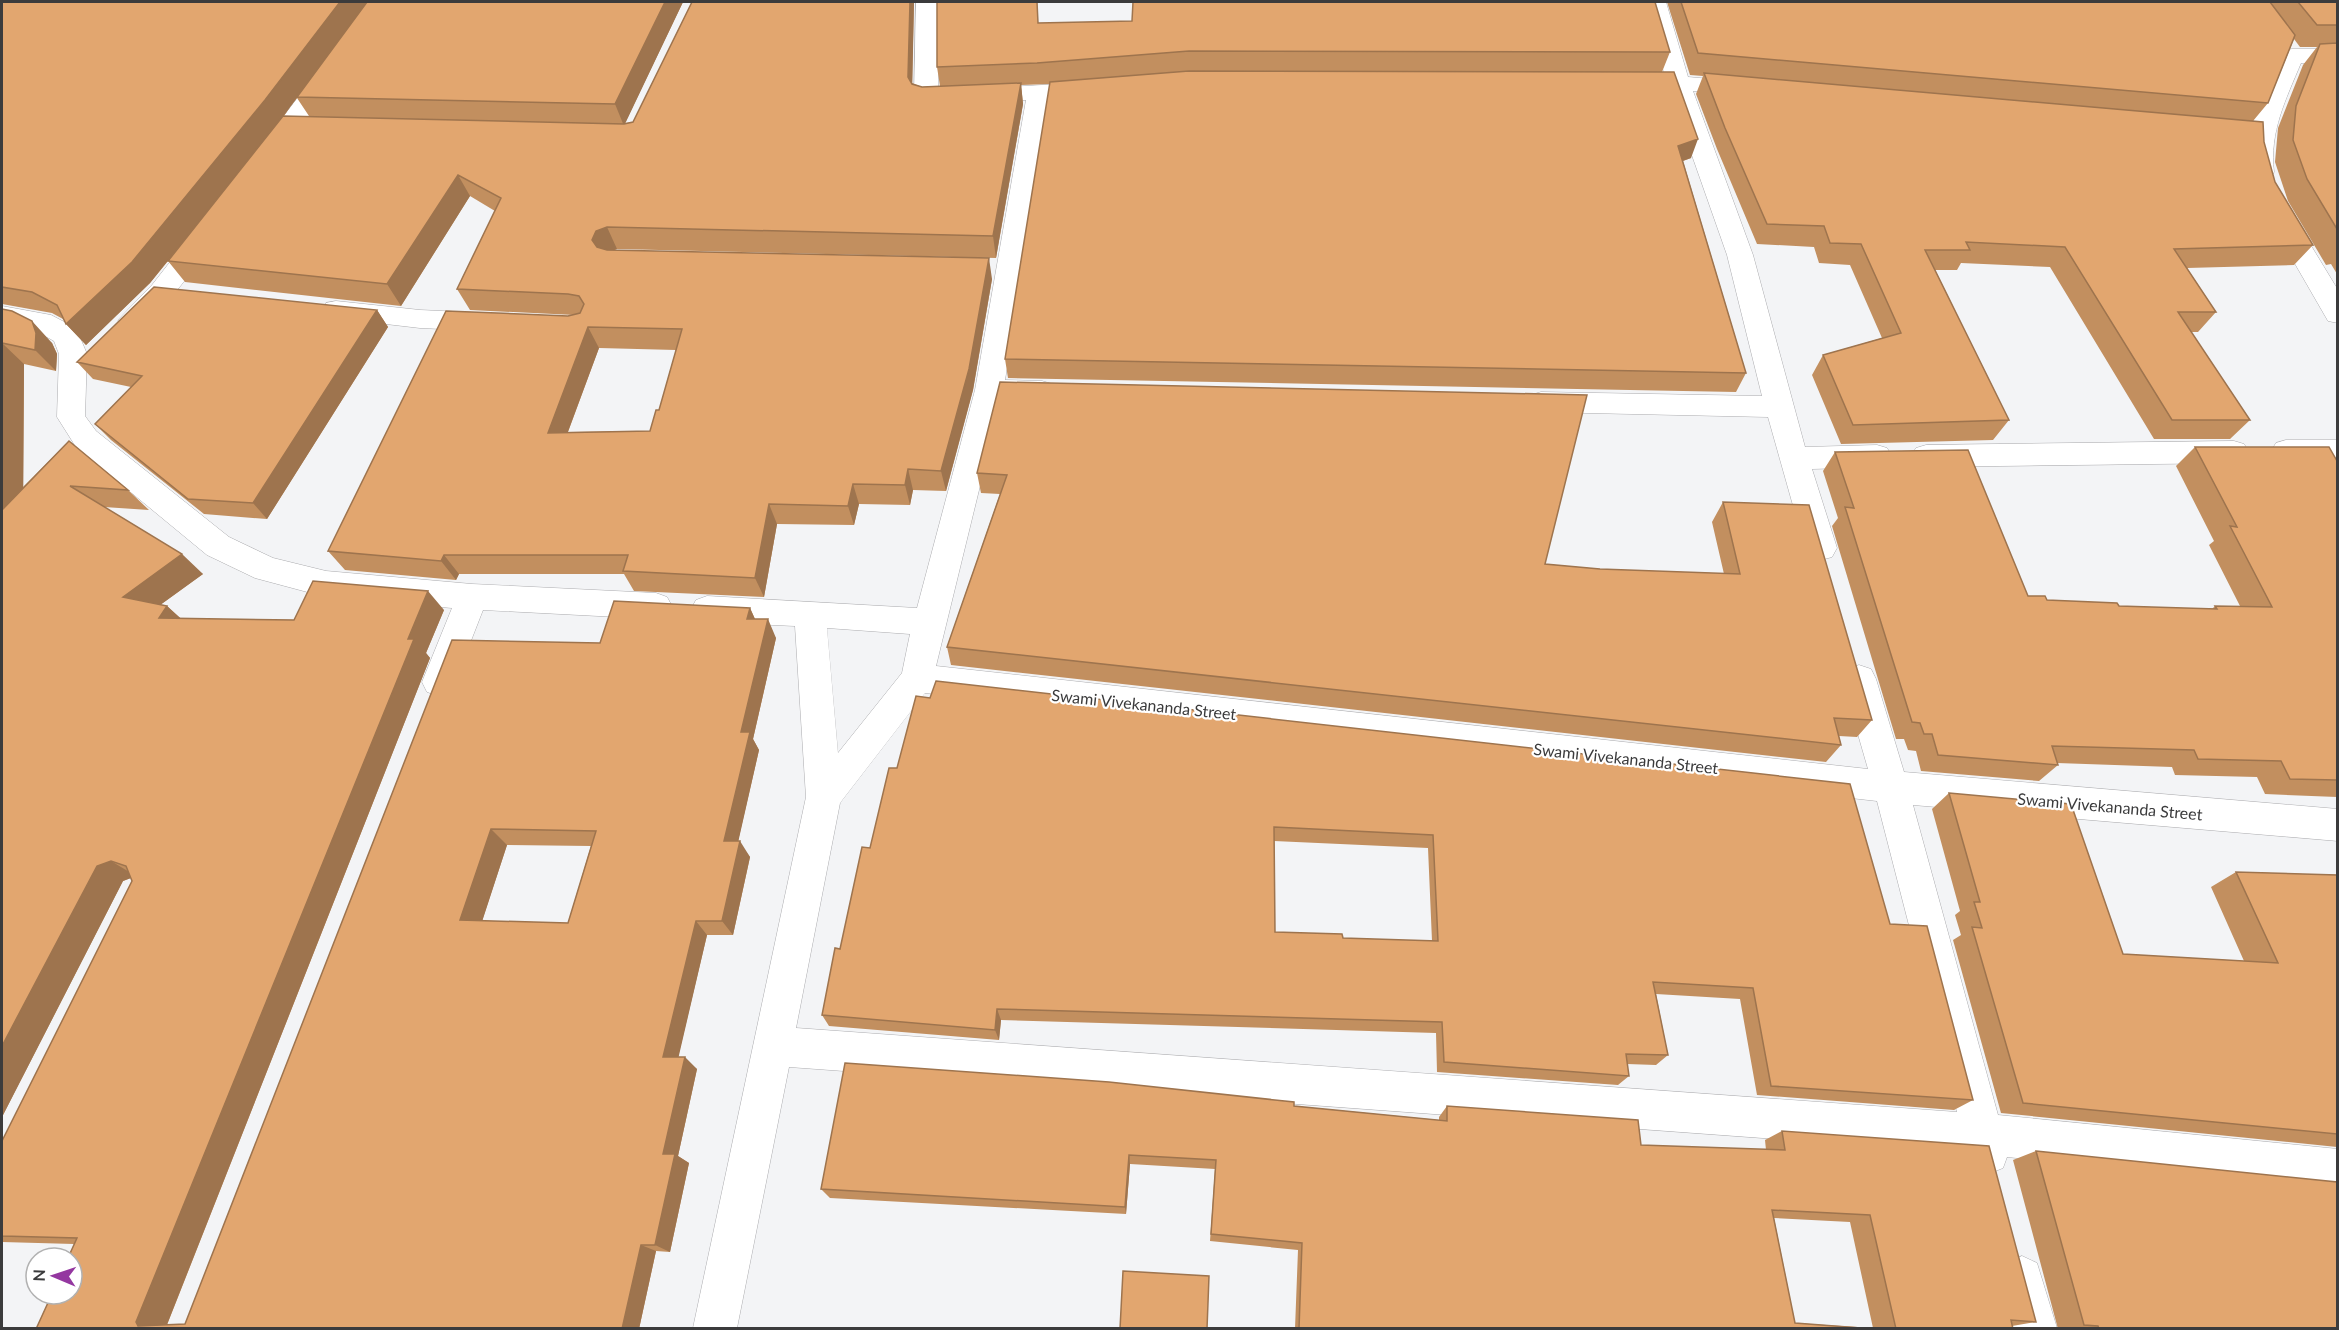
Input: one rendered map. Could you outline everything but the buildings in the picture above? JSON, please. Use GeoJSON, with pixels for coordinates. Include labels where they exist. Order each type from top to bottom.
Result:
{"type":"FeatureCollection","features":[{"type":"Feature","properties":{"kind":"street"},"geometry":{"type":"LineString","coordinates":[[260,164],[300,128],[381,2]]}},
{"type":"Feature","properties":{"kind":"street"},"geometry":{"type":"LineString","coordinates":[[927,2],[926,99],[1039,94],[1120,87]]}},
{"type":"Feature","properties":{"kind":"street"},"geometry":{"type":"LineString","coordinates":[[1655,2],[1678,83],[1740,255],[1779,407],[1828,571]]}},
{"type":"Feature","properties":{"kind":"street"},"geometry":{"type":"LineString","coordinates":[[2337,56],[2285,47],[2249,134],[2259,160],[2264,184],[2337,314]]}},
{"type":"Feature","properties":{"kind":"street"},"geometry":{"type":"LineString","coordinates":[[1618,83],[1678,83],[1770,92]]}},
{"type":"Feature","properties":{"kind":"street"},"geometry":{"type":"LineString","coordinates":[[824,797],[917,678],[929,622],[989,390],[998,269],[1039,94]]}},
{"type":"Feature","properties":{"kind":"street"},"geometry":{"type":"LineString","coordinates":[[71,380],[104,348],[173,293],[218,219]]}},
{"type":"Feature","properties":{"kind":"street"},"geometry":{"type":"LineString","coordinates":[[314,308],[420,319],[511,323]]}},
{"type":"Feature","properties":{"kind":"street"},"geometry":{"type":"LineString","coordinates":[[2,315],[41,322],[66,335],[72,354],[71,417],[86,439],[218,546],[266,569],[326,584],[472,597],[929,622]]}},
{"type":"Feature","properties":{"kind":"street"},"geometry":{"type":"LineString","coordinates":[[989,390],[1073,392]]}},
{"type":"Feature","properties":{"kind":"street"},"geometry":{"type":"LineString","coordinates":[[1515,402],[1779,407]]}},
{"type":"Feature","properties":{"kind":"street"},"geometry":{"type":"LineString","coordinates":[[1795,458],[2337,451]]}},
{"type":"Feature","properties":{"kind":"street"},"geometry":{"type":"LineString","coordinates":[[425,718],[472,597]]}},
{"type":"Feature","properties":{"kind":"street"},"geometry":{"type":"LineString","coordinates":[[715,1329],[824,797],[810,614]]}},
{"type":"Feature","properties":{"kind":"street"},"geometry":{"type":"LineString","coordinates":[[1851,651],[1891,787],[1995,1180]]}},
{"type":"Feature","properties":{"kind":"street","name":"Swami Vivekananda Street"},"geometry":{"type":"LineString","coordinates":[[917,678],[1891,787],[2337,825]]}},
{"type":"Feature","properties":{"kind":"street"},"geometry":{"type":"LineString","coordinates":[[773,1046],[1983,1134],[2337,1170]]}},
{"type":"Feature","properties":{"kind":"street"},"geometry":{"type":"LineString","coordinates":[[2014,1248],[2035,1329]]}}]}
